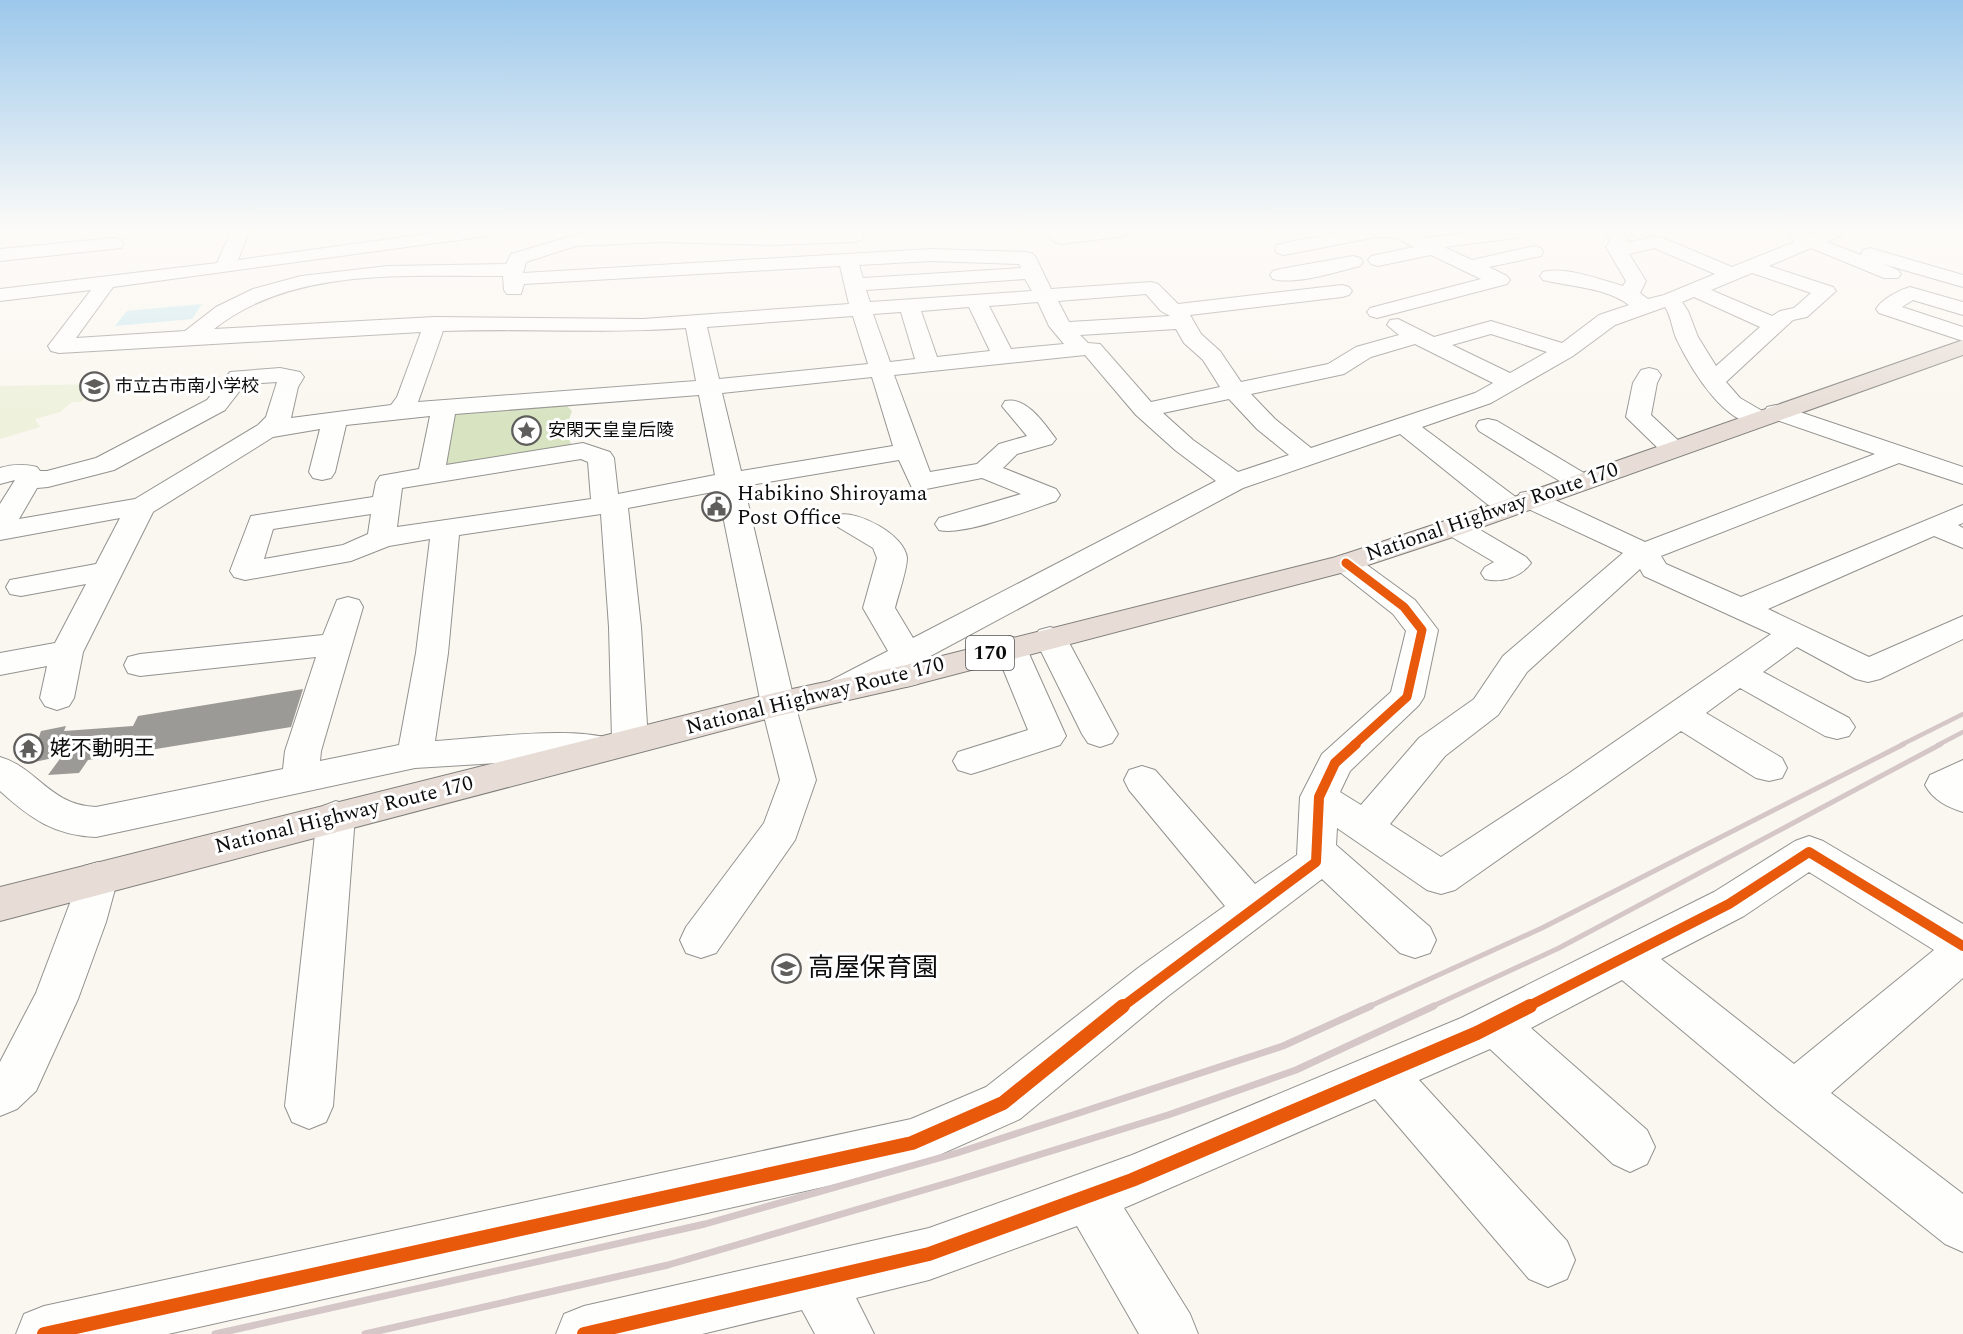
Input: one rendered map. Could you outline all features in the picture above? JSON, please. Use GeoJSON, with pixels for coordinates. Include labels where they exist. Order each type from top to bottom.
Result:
{"type":"FeatureCollection","features":[{"type":"Feature","properties":{"kind":"highway","name":"National Highway Route 170"},"geometry":{"type":"LineString","coordinates":[[0,904],[336,816],[838,690],[906,666],[1050,638],[1346,563],[1455,527],[1963,346]]}},
{"type":"Feature","properties":{"kind":"street"},"geometry":{"type":"LineString","coordinates":[[0,318],[23,294]]}},
{"type":"Feature","properties":{"kind":"street"},"geometry":{"type":"LineString","coordinates":[[95,294],[58,346],[405,324],[591,323],[643,326],[976,301],[1004,294]]}},
{"type":"Feature","properties":{"kind":"street"},"geometry":{"type":"LineString","coordinates":[[192,336],[205,322],[226,309],[263,294]]}},
{"type":"Feature","properties":{"kind":"street"},"geometry":{"type":"LineString","coordinates":[[405,324],[420,294]]}},
{"type":"Feature","properties":{"kind":"street"},"geometry":{"type":"LineString","coordinates":[[517,294],[533,304],[591,323]]}},
{"type":"Feature","properties":{"kind":"street"},"geometry":{"type":"LineString","coordinates":[[857,294],[908,452],[921,482],[985,470],[1008,449],[1043,439],[1014,405]]}},
{"type":"Feature","properties":{"kind":"street"},"geometry":{"type":"LineString","coordinates":[[267,430],[399,411],[707,387],[1081,349],[1064,329],[1044,294]]}},
{"type":"Feature","properties":{"kind":"street"},"geometry":{"type":"LineString","coordinates":[[1157,294],[1180,316],[1192,338],[1212,356],[1235,391],[1266,424],[1308,458]]}},
{"type":"Feature","properties":{"kind":"street"},"geometry":{"type":"LineString","coordinates":[[1064,329],[1180,316],[1321,294]]}},
{"type":"Feature","properties":{"kind":"street"},"geometry":{"type":"LineString","coordinates":[[1347,294],[1424,341],[1512,383]]}},
{"type":"Feature","properties":{"kind":"street"},"geometry":{"type":"LineString","coordinates":[[1377,312],[1445,294]]}},
{"type":"Feature","properties":{"kind":"street"},"geometry":{"type":"LineString","coordinates":[[1619,294],[1636,301],[1670,300],[1684,294]]}},
{"type":"Feature","properties":{"kind":"street"},"geometry":{"type":"LineString","coordinates":[[1636,294],[1636,301]]}},
{"type":"Feature","properties":{"kind":"street"},"geometry":{"type":"LineString","coordinates":[[1704,294],[1774,325]]}},
{"type":"Feature","properties":{"kind":"street"},"geometry":{"type":"LineString","coordinates":[[1713,381],[1774,325],[1787,315],[1800,313],[1822,294]]}},
{"type":"Feature","properties":{"kind":"street"},"geometry":{"type":"LineString","coordinates":[[1908,294],[1886,309],[1963,334]]}},
{"type":"Feature","properties":{"kind":"street"},"geometry":{"type":"LineString","coordinates":[[1914,294],[1963,309]]}},
{"type":"Feature","properties":{"kind":"street"},"geometry":{"type":"LineString","coordinates":[[1670,300],[1678,311],[1687,337],[1713,381],[1731,403],[1963,476]]}},
{"type":"Feature","properties":{"kind":"street"},"geometry":{"type":"LineString","coordinates":[[976,301],[1004,357]]}},
{"type":"Feature","properties":{"kind":"street"},"geometry":{"type":"LineString","coordinates":[[848,521],[886,543],[892,558],[879,608],[906,666],[1234,482],[1483,398],[1565,351],[1636,301]]}},
{"type":"Feature","properties":{"kind":"street"},"geometry":{"type":"LineString","coordinates":[[909,306],[928,365]]}},
{"type":"Feature","properties":{"kind":"street"},"geometry":{"type":"LineString","coordinates":[[695,322],[707,387],[778,704],[798,780],[781,829],[700,940]]}},
{"type":"Feature","properties":{"kind":"street"},"geometry":{"type":"LineString","coordinates":[[399,411],[409,398],[435,323]]}},
{"type":"Feature","properties":{"kind":"street"},"geometry":{"type":"LineString","coordinates":[[1145,410],[1336,369],[1345,360],[1365,352],[1491,327],[1565,351]]}},
{"type":"Feature","properties":{"kind":"street"},"geometry":{"type":"LineString","coordinates":[[1092,348],[1145,410],[1184,445],[1234,482]]}},
{"type":"Feature","properties":{"kind":"street"},"geometry":{"type":"LineString","coordinates":[[0,529],[142,506],[267,430],[278,419],[286,387],[292,377],[280,375],[238,377],[216,405],[105,464],[48,479],[28,480]]}},
{"type":"Feature","properties":{"kind":"street"},"geometry":{"type":"LineString","coordinates":[[1649,375],[1645,382],[1638,417],[1673,449]]}},
{"type":"Feature","properties":{"kind":"street"},"geometry":{"type":"LineString","coordinates":[[430,476],[444,409]]}},
{"type":"Feature","properties":{"kind":"street"},"geometry":{"type":"LineString","coordinates":[[322,472],[335,420]]}},
{"type":"Feature","properties":{"kind":"street"},"geometry":{"type":"LineString","coordinates":[[1404,425],[1497,498],[1521,502],[1644,552],[1655,570],[1796,633],[1868,671],[1963,626]]}},
{"type":"Feature","properties":{"kind":"street"},"geometry":{"type":"LineString","coordinates":[[1488,426],[1580,482]]}},
{"type":"Feature","properties":{"kind":"street"},"geometry":{"type":"LineString","coordinates":[[0,770],[38,802],[73,821],[96,822],[415,755],[616,745],[625,627],[609,504],[600,458],[583,452],[389,482],[382,538]]}},
{"type":"Feature","properties":{"kind":"street"},"geometry":{"type":"LineString","coordinates":[[385,504],[261,522],[245,571],[351,552],[382,538],[609,504],[728,481],[908,452]]}},
{"type":"Feature","properties":{"kind":"street"},"geometry":{"type":"LineString","coordinates":[[1365,827],[1432,747],[1486,707],[1515,664],[1626,565],[1644,552],[1899,454]]}},
{"type":"Feature","properties":{"kind":"street"},"geometry":{"type":"LineString","coordinates":[[949,524],[1046,495],[985,470]]}},
{"type":"Feature","properties":{"kind":"street"},"geometry":{"type":"LineString","coordinates":[[0,476],[13,472],[28,473],[28,480],[0,529]]}},
{"type":"Feature","properties":{"kind":"street"},"geometry":{"type":"LineString","coordinates":[[57,698],[67,652],[142,506]]}},
{"type":"Feature","properties":{"kind":"street"},"geometry":{"type":"LineString","coordinates":[[1740,609],[1963,513]]}},
{"type":"Feature","properties":{"kind":"street"},"geometry":{"type":"LineString","coordinates":[[1935,525],[1963,539]]}},
{"type":"Feature","properties":{"kind":"street"},"geometry":{"type":"LineString","coordinates":[[1455,527],[1516,563],[1496,573]]}},
{"type":"Feature","properties":{"kind":"street"},"geometry":{"type":"LineString","coordinates":[[415,755],[432,653],[445,529]]}},
{"type":"Feature","properties":{"kind":"street"},"geometry":{"type":"LineString","coordinates":[[44,1334],[912,1143],[1003,1103],[1153,982],[1316,862],[1319,797],[1335,763],[1407,697],[1422,630],[1404,608],[1346,563]]}},
{"type":"Feature","properties":{"kind":"street"},"geometry":{"type":"LineString","coordinates":[[21,587],[108,571]]}},
{"type":"Feature","properties":{"kind":"street"},"geometry":{"type":"LineString","coordinates":[[301,778],[303,751],[348,606]]}},
{"type":"Feature","properties":{"kind":"street"},"geometry":{"type":"LineString","coordinates":[[1319,797],[1441,878],[1796,633]]}},
{"type":"Feature","properties":{"kind":"street"},"geometry":{"type":"LineString","coordinates":[[1050,638],[1101,734]]}},
{"type":"Feature","properties":{"kind":"street"},"geometry":{"type":"LineString","coordinates":[[140,665],[336,644]]}},
{"type":"Feature","properties":{"kind":"street"},"geometry":{"type":"LineString","coordinates":[[971,761],[1048,736],[1010,647]]}},
{"type":"Feature","properties":{"kind":"street"},"geometry":{"type":"LineString","coordinates":[[0,664],[67,652]]}},
{"type":"Feature","properties":{"kind":"street"},"geometry":{"type":"LineString","coordinates":[[1739,673],[1838,727]]}},
{"type":"Feature","properties":{"kind":"street"},"geometry":{"type":"LineString","coordinates":[[1681,714],[1768,768]]}},
{"type":"Feature","properties":{"kind":"street"},"geometry":{"type":"LineString","coordinates":[[1963,774],[1943,785],[1963,798]]}},
{"type":"Feature","properties":{"kind":"street"},"geometry":{"type":"LineString","coordinates":[[1142,780],[1252,909]]}},
{"type":"Feature","properties":{"kind":"street"},"geometry":{"type":"LineString","coordinates":[[309,1106],[336,816]]}},
{"type":"Feature","properties":{"kind":"street"},"geometry":{"type":"LineString","coordinates":[[1317,851],[1415,940]]}},
{"type":"Feature","properties":{"kind":"street"},"geometry":{"type":"LineString","coordinates":[[584,1334],[645,1327],[815,1280],[929,1254],[1132,1180],[1494,1024],[1729,904],[1809,852],[1963,946]]}},
{"type":"Feature","properties":{"kind":"street"},"geometry":{"type":"LineString","coordinates":[[0,1093],[19,1074],[56,999],[85,922],[98,878]]}},
{"type":"Feature","properties":{"kind":"street"},"geometry":{"type":"LineString","coordinates":[[1794,1094],[1963,952]]}},
{"type":"Feature","properties":{"kind":"street"},"geometry":{"type":"LineString","coordinates":[[1626,957],[1794,1094],[1963,1226]]}},
{"type":"Feature","properties":{"kind":"street"},"geometry":{"type":"LineString","coordinates":[[1494,1024],[1630,1147]]}},
{"type":"Feature","properties":{"kind":"street"},"geometry":{"type":"LineString","coordinates":[[1382,1073],[1548,1260]]}},
{"type":"Feature","properties":{"kind":"street"},"geometry":{"type":"LineString","coordinates":[[1088,1196],[1170,1334]]}},
{"type":"Feature","properties":{"kind":"street"},"geometry":{"type":"LineString","coordinates":[[815,1280],[846,1334]]}},
{"type":"Feature","properties":{"kind":"green space"},"geometry":{"type":"Polygon","coordinates":[[[98,384],[81,402],[72,402],[60,412],[35,419],[40,427],[0,439],[0,386],[98,384]]]}},
{"type":"Feature","properties":{"kind":"green space"},"geometry":{"type":"Polygon","coordinates":[[[565,404],[572,411],[565,430],[571,444],[552,450],[450,466],[443,464],[447,417],[460,412],[565,404]]]}},
{"type":"Feature","properties":{"kind":"water"},"geometry":{"type":"Polygon","coordinates":[[[202,304],[192,319],[115,326],[127,311],[202,304]]]}},
{"type":"Feature","properties":{"kind":"building"},"geometry":{"type":"Polygon","coordinates":[[[303,689],[291,727],[88,760],[79,773],[48,775],[62,756],[30,763],[41,731],[66,726],[64,731],[133,726],[138,716],[303,689]]]}},
{"type":"Feature","properties":{"kind":"railway"},"geometry":{"type":"LineString","coordinates":[[1901,745],[1963,714]]}},
{"type":"Feature","properties":{"kind":"railway"},"geometry":{"type":"LineString","coordinates":[[1938,745],[1963,732]]}},
{"type":"Feature","properties":{"kind":"railway"},"geometry":{"type":"LineString","coordinates":[[1368,1007],[1542,928],[1904,744]]}},
{"type":"Feature","properties":{"kind":"railway"},"geometry":{"type":"LineString","coordinates":[[1431,1007],[1559,948],[1941,744]]}},
{"type":"Feature","properties":{"kind":"railway"},"geometry":{"type":"LineString","coordinates":[[215,1334],[705,1224],[957,1153],[1283,1046],[1371,1006]]}},
{"type":"Feature","properties":{"kind":"railway"},"geometry":{"type":"LineString","coordinates":[[365,1334],[668,1265],[951,1182],[1168,1115],[1296,1070],[1434,1006]]}},
{"type":"Feature","properties":{"kind":"cycle path"},"geometry":{"type":"LineString","coordinates":[[44,1334],[912,1143],[1003,1103],[1153,982],[1316,862],[1319,797],[1335,763],[1407,697],[1422,630],[1404,607],[1346,563]]}},
{"type":"Feature","properties":{"kind":"cycle path"},"geometry":{"type":"LineString","coordinates":[[584,1334],[929,1254],[1132,1180],[1477,1033],[1729,904],[1809,852],[1963,946]]}},
{"type":"Feature","properties":{"kind":"place","name":"市立古市南小学校"},"geometry":{"type":"Point","coordinates":[94,386]}},
{"type":"Feature","properties":{"kind":"place","name":"安閑天皇皇后陵"},"geometry":{"type":"Point","coordinates":[527,430]}},
{"type":"Feature","properties":{"kind":"place","name":"Habikino Shiroyama Post Office"},"geometry":{"type":"Point","coordinates":[716,506]}},
{"type":"Feature","properties":{"kind":"place","name":"姥不動明王"},"geometry":{"type":"Point","coordinates":[29,749]}},
{"type":"Feature","properties":{"kind":"place","name":"高屋保育園"},"geometry":{"type":"Point","coordinates":[787,968]}}]}
